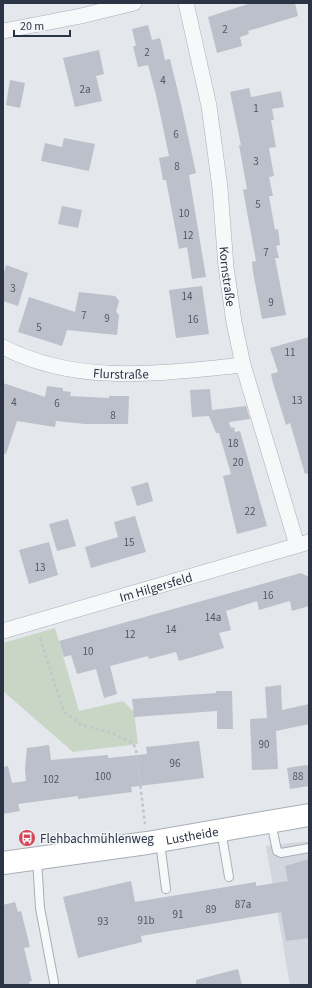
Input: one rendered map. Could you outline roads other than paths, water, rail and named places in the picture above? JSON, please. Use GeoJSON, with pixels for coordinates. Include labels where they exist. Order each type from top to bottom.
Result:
{"type":"FeatureCollection","features":[{"type":"Feature","properties":{"kind":"main road","name":"Lustheide"},"geometry":{"type":"LineString","coordinates":[[3,863],[37,860],[153,842],[309,814]]}},
{"type":"Feature","properties":{"kind":"street"},"geometry":{"type":"LineString","coordinates":[[3,31],[81,16],[134,3]]}},
{"type":"Feature","properties":{"kind":"street","name":"Kornstraße"},"geometry":{"type":"LineString","coordinates":[[186,3],[209,106],[220,188],[226,267],[234,322],[243,365],[303,543]]}},
{"type":"Feature","properties":{"kind":"street","name":"Flurstraße"},"geometry":{"type":"LineString","coordinates":[[3,347],[20,356],[50,366],[87,373],[146,375],[243,365]]}},
{"type":"Feature","properties":{"kind":"street","name":"Im Hilgersfeld"},"geometry":{"type":"LineString","coordinates":[[3,630],[36,622],[303,543]]}},
{"type":"Feature","properties":{"kind":"lane"},"geometry":{"type":"LineString","coordinates":[[271,821],[277,851],[281,853],[309,848]]}},
{"type":"Feature","properties":{"kind":"lane"},"geometry":{"type":"LineString","coordinates":[[221,830],[229,877]]}},
{"type":"Feature","properties":{"kind":"lane"},"geometry":{"type":"LineString","coordinates":[[153,842],[166,889]]}},
{"type":"Feature","properties":{"kind":"lane"},"geometry":{"type":"LineString","coordinates":[[37,860],[40,908],[54,982]]}},
{"type":"Feature","properties":{"kind":"place","name":"Flehbachmühlenweg"},"geometry":{"type":"Point","coordinates":[27,838]}}]}
